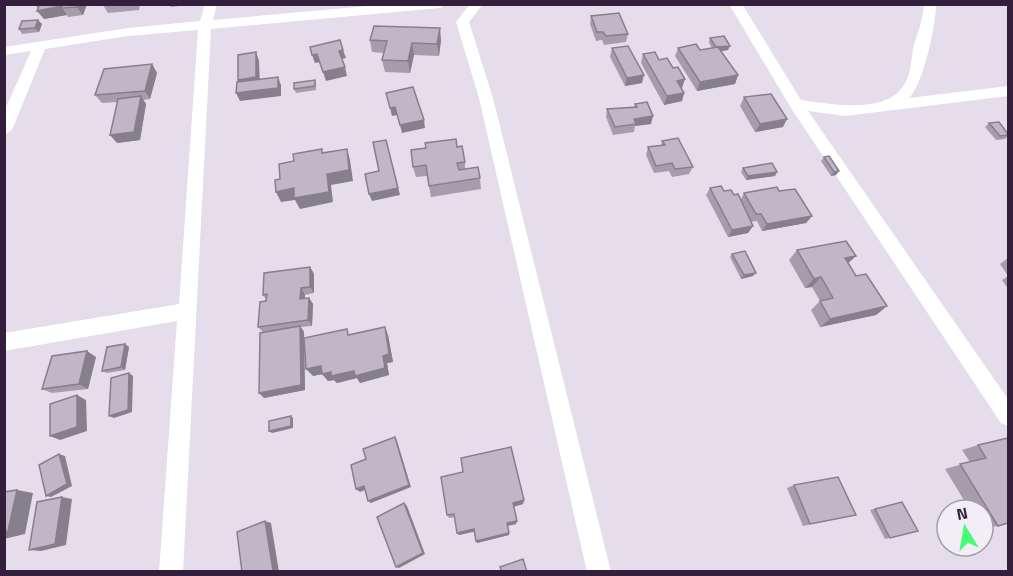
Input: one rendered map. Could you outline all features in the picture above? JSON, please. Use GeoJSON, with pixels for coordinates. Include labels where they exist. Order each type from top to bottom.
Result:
{"type":"FeatureCollection","features":[{"type":"Feature","properties":{"kind":"street"},"geometry":{"type":"LineString","coordinates":[[171,572],[205,27],[211,4]]}},
{"type":"Feature","properties":{"kind":"street"},"geometry":{"type":"LineString","coordinates":[[4,51],[128,32],[205,27],[440,4]]}},
{"type":"Feature","properties":{"kind":"street"},"geometry":{"type":"LineString","coordinates":[[462,22],[477,4]]}},
{"type":"Feature","properties":{"kind":"street"},"geometry":{"type":"LineString","coordinates":[[735,4],[796,104],[1008,416]]}},
{"type":"Feature","properties":{"kind":"street"},"geometry":{"type":"LineString","coordinates":[[892,106],[909,90],[915,78],[921,45],[929,25],[930,4]]}},
{"type":"Feature","properties":{"kind":"street"},"geometry":{"type":"LineString","coordinates":[[431,5],[462,22],[486,98],[599,572]]}},
{"type":"Feature","properties":{"kind":"street"},"geometry":{"type":"LineString","coordinates":[[4,130],[40,46]]}},
{"type":"Feature","properties":{"kind":"street"},"geometry":{"type":"LineString","coordinates":[[796,104],[845,111],[1008,91]]}},
{"type":"Feature","properties":{"kind":"street"},"geometry":{"type":"LineString","coordinates":[[4,342],[187,311]]}},
{"type":"Feature","properties":{"kind":"building"},"geometry":{"type":"Polygon","coordinates":[[[40,4],[78,4],[77,7],[62,8],[62,6],[37,11],[40,4]]]}},
{"type":"Feature","properties":{"kind":"building"},"geometry":{"type":"Polygon","coordinates":[[[619,13],[628,34],[606,36],[603,32],[597,32],[591,16],[619,13]]]}},
{"type":"Feature","properties":{"kind":"building"},"geometry":{"type":"Polygon","coordinates":[[[38,20],[35,28],[19,29],[22,21],[38,20]]]}},
{"type":"Feature","properties":{"kind":"building"},"geometry":{"type":"Polygon","coordinates":[[[374,26],[440,28],[437,44],[412,43],[408,61],[382,60],[387,41],[370,40],[374,26]]]}},
{"type":"Feature","properties":{"kind":"building"},"geometry":{"type":"Polygon","coordinates":[[[724,36],[730,46],[716,47],[710,38],[724,36]]]}},
{"type":"Feature","properties":{"kind":"building"},"geometry":{"type":"Polygon","coordinates":[[[340,40],[343,50],[339,51],[345,67],[323,72],[317,54],[312,55],[310,47],[340,40]]]}},
{"type":"Feature","properties":{"kind":"building"},"geometry":{"type":"Polygon","coordinates":[[[696,44],[700,50],[718,47],[738,75],[700,82],[678,48],[696,44]]]}},
{"type":"Feature","properties":{"kind":"building"},"geometry":{"type":"Polygon","coordinates":[[[628,46],[644,75],[627,78],[612,48],[628,46]]]}},
{"type":"Feature","properties":{"kind":"building"},"geometry":{"type":"Polygon","coordinates":[[[256,52],[256,77],[238,80],[238,55],[256,52]]]}},
{"type":"Feature","properties":{"kind":"building"},"geometry":{"type":"Polygon","coordinates":[[[655,52],[659,60],[667,58],[673,68],[678,67],[685,79],[677,81],[684,93],[667,96],[643,54],[655,52]]]}},
{"type":"Feature","properties":{"kind":"building"},"geometry":{"type":"Polygon","coordinates":[[[152,64],[145,91],[95,95],[104,69],[152,64]]]}},
{"type":"Feature","properties":{"kind":"building"},"geometry":{"type":"Polygon","coordinates":[[[278,77],[278,88],[236,93],[237,82],[278,77]]]}},
{"type":"Feature","properties":{"kind":"building"},"geometry":{"type":"Polygon","coordinates":[[[315,80],[315,86],[294,89],[294,83],[315,80]]]}},
{"type":"Feature","properties":{"kind":"building"},"geometry":{"type":"Polygon","coordinates":[[[413,87],[424,120],[400,125],[395,107],[390,108],[386,93],[413,87]]]}},
{"type":"Feature","properties":{"kind":"building"},"geometry":{"type":"Polygon","coordinates":[[[771,94],[787,119],[760,124],[744,97],[771,94]]]}},
{"type":"Feature","properties":{"kind":"building"},"geometry":{"type":"Polygon","coordinates":[[[141,96],[134,132],[110,135],[118,99],[141,96]]]}},
{"type":"Feature","properties":{"kind":"building"},"geometry":{"type":"Polygon","coordinates":[[[647,102],[653,116],[634,119],[636,124],[615,127],[607,109],[637,107],[635,104],[647,102]]]}},
{"type":"Feature","properties":{"kind":"building"},"geometry":{"type":"Polygon","coordinates":[[[999,122],[1008,135],[1000,136],[989,123],[999,122]]]}},
{"type":"Feature","properties":{"kind":"building"},"geometry":{"type":"Polygon","coordinates":[[[678,138],[693,167],[675,169],[672,163],[656,166],[648,147],[665,145],[662,141],[678,138]]]}},
{"type":"Feature","properties":{"kind":"building"},"geometry":{"type":"Polygon","coordinates":[[[456,139],[457,147],[462,146],[465,162],[457,163],[459,170],[478,167],[480,178],[429,186],[426,165],[413,167],[411,150],[426,148],[425,143],[456,139]]]}},
{"type":"Feature","properties":{"kind":"building"},"geometry":{"type":"Polygon","coordinates":[[[386,140],[398,188],[369,194],[365,174],[379,171],[373,142],[386,140]]]}},
{"type":"Feature","properties":{"kind":"building"},"geometry":{"type":"Polygon","coordinates":[[[322,149],[322,153],[347,149],[349,170],[327,174],[329,192],[294,198],[294,188],[276,192],[275,180],[280,179],[279,164],[294,161],[293,154],[322,149]]]}},
{"type":"Feature","properties":{"kind":"building"},"geometry":{"type":"Polygon","coordinates":[[[829,156],[839,171],[834,172],[824,157],[829,156]]]}},
{"type":"Feature","properties":{"kind":"building"},"geometry":{"type":"Polygon","coordinates":[[[772,163],[777,172],[748,176],[743,168],[772,163]]]}},
{"type":"Feature","properties":{"kind":"building"},"geometry":{"type":"Polygon","coordinates":[[[721,186],[724,191],[731,190],[734,195],[738,194],[753,226],[732,230],[710,188],[721,186]]]}},
{"type":"Feature","properties":{"kind":"building"},"geometry":{"type":"Polygon","coordinates":[[[777,187],[779,191],[795,189],[812,216],[767,224],[761,214],[756,214],[744,193],[777,187]]]}},
{"type":"Feature","properties":{"kind":"building"},"geometry":{"type":"Polygon","coordinates":[[[846,241],[856,256],[845,258],[856,276],[866,274],[887,306],[830,319],[820,301],[833,298],[821,277],[814,279],[797,250],[846,241]]]}},
{"type":"Feature","properties":{"kind":"building"},"geometry":{"type":"Polygon","coordinates":[[[745,251],[756,273],[744,275],[732,254],[745,251]]]}},
{"type":"Feature","properties":{"kind":"building"},"geometry":{"type":"Polygon","coordinates":[[[310,267],[310,287],[301,288],[300,299],[309,298],[308,320],[258,327],[260,302],[266,301],[267,294],[263,295],[264,273],[310,267]]]}},
{"type":"Feature","properties":{"kind":"building"},"geometry":{"type":"Polygon","coordinates":[[[300,326],[301,385],[259,393],[260,333],[300,326]]]}},
{"type":"Feature","properties":{"kind":"building"},"geometry":{"type":"Polygon","coordinates":[[[385,327],[389,354],[383,356],[385,368],[355,376],[354,371],[331,376],[331,372],[322,374],[321,366],[306,369],[304,338],[347,329],[348,335],[385,327]]]}},
{"type":"Feature","properties":{"kind":"building"},"geometry":{"type":"Polygon","coordinates":[[[125,344],[121,367],[102,371],[107,347],[125,344]]]}},
{"type":"Feature","properties":{"kind":"building"},"geometry":{"type":"Polygon","coordinates":[[[87,351],[79,384],[42,389],[52,356],[87,351]]]}},
{"type":"Feature","properties":{"kind":"building"},"geometry":{"type":"Polygon","coordinates":[[[129,373],[128,410],[109,416],[111,378],[129,373]]]}},
{"type":"Feature","properties":{"kind":"building"},"geometry":{"type":"Polygon","coordinates":[[[77,395],[77,427],[50,436],[50,404],[77,395]]]}},
{"type":"Feature","properties":{"kind":"building"},"geometry":{"type":"Polygon","coordinates":[[[291,416],[291,426],[269,431],[269,421],[291,416]]]}},
{"type":"Feature","properties":{"kind":"building"},"geometry":{"type":"Polygon","coordinates":[[[395,437],[409,485],[368,501],[364,486],[356,489],[351,465],[366,459],[363,449],[395,437]]]}},
{"type":"Feature","properties":{"kind":"building"},"geometry":{"type":"Polygon","coordinates":[[[1008,438],[1008,523],[998,526],[995,521],[995,498],[981,498],[960,464],[986,458],[978,445],[1008,438]]]}},
{"type":"Feature","properties":{"kind":"building"},"geometry":{"type":"Polygon","coordinates":[[[511,447],[524,500],[513,503],[517,521],[507,523],[509,533],[476,541],[474,529],[457,533],[454,514],[447,515],[441,477],[463,472],[461,458],[511,447]]]}},
{"type":"Feature","properties":{"kind":"building"},"geometry":{"type":"Polygon","coordinates":[[[59,454],[67,484],[46,496],[39,465],[59,454]]]}},
{"type":"Feature","properties":{"kind":"building"},"geometry":{"type":"Polygon","coordinates":[[[838,477],[856,515],[810,524],[794,485],[838,477]]]}},
{"type":"Feature","properties":{"kind":"building"},"geometry":{"type":"Polygon","coordinates":[[[17,490],[8,531],[4,532],[4,492],[17,490]]]}},
{"type":"Feature","properties":{"kind":"building"},"geometry":{"type":"Polygon","coordinates":[[[62,497],[55,544],[29,550],[37,502],[62,497]]]}},
{"type":"Feature","properties":{"kind":"building"},"geometry":{"type":"Polygon","coordinates":[[[902,502],[918,531],[890,538],[875,509],[902,502]]]}},
{"type":"Feature","properties":{"kind":"building"},"geometry":{"type":"Polygon","coordinates":[[[404,503],[423,553],[396,567],[377,517],[404,503]]]}},
{"type":"Feature","properties":{"kind":"building"},"geometry":{"type":"Polygon","coordinates":[[[265,521],[273,571],[242,572],[237,532],[265,521]]]}},
{"type":"Feature","properties":{"kind":"building"},"geometry":{"type":"Polygon","coordinates":[[[523,559],[527,572],[502,572],[500,567],[523,559]]]}}]}
